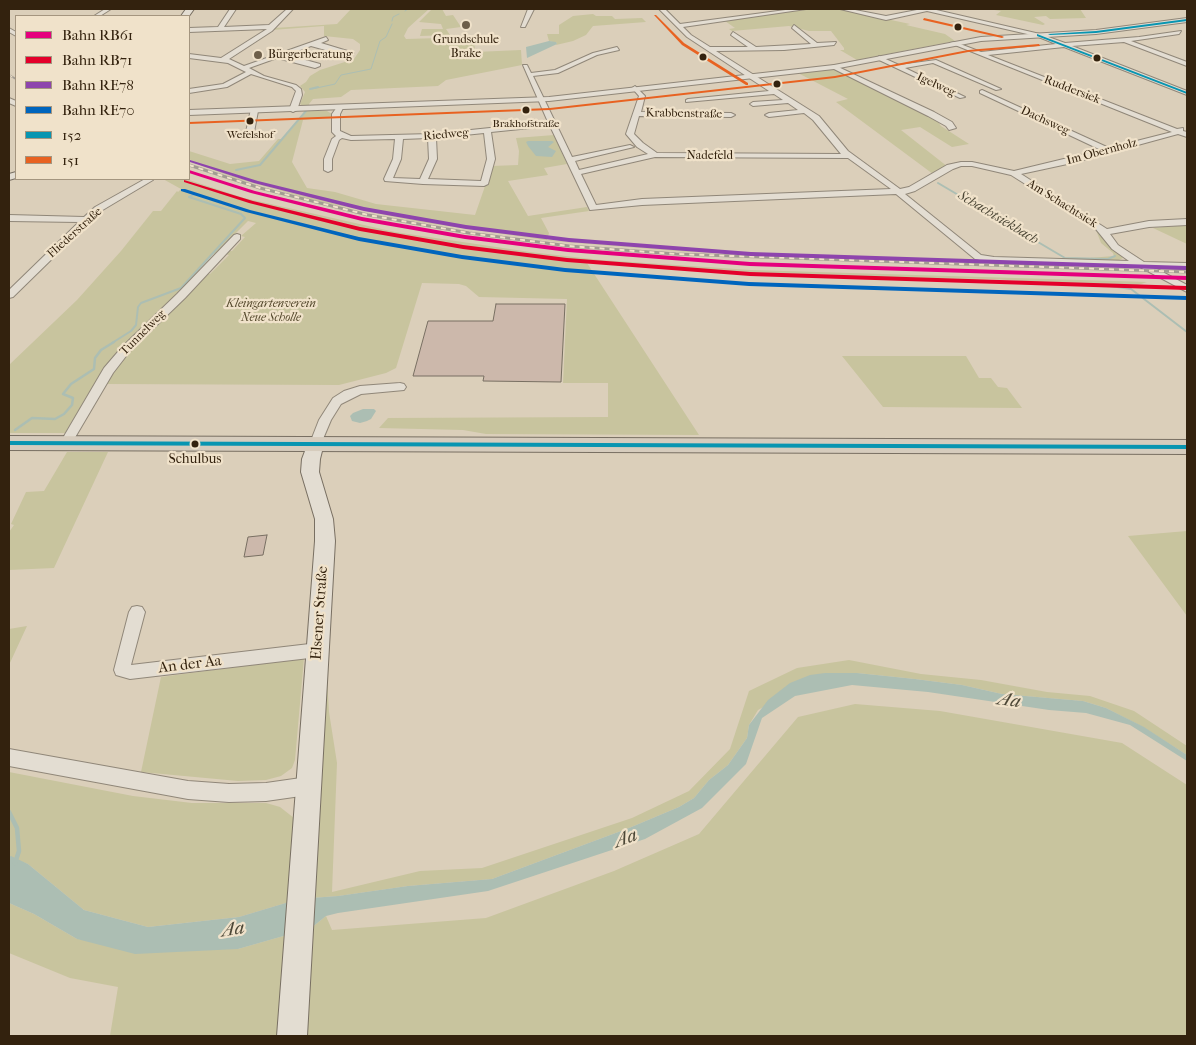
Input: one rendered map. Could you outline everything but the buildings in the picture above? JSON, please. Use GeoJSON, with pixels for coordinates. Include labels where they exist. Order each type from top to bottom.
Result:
{"type":"FeatureCollection","features":[{"type":"Feature","properties":{"kind":"main road"},"geometry":{"type":"LineString","coordinates":[[9,443],[1187,447]]}},
{"type":"Feature","properties":{"kind":"main road","name":"Elsener Straße"},"geometry":{"type":"LineString","coordinates":[[292,1036],[325,528],[310,472],[311,459],[316,443]]}},
{"type":"Feature","properties":{"kind":"street"},"geometry":{"type":"LineString","coordinates":[[220,29],[233,9]]}},
{"type":"Feature","properties":{"kind":"street"},"geometry":{"type":"LineString","coordinates":[[224,59],[246,47],[270,30],[290,9]]}},
{"type":"Feature","properties":{"kind":"street"},"geometry":{"type":"LineString","coordinates":[[523,26],[531,9]]}},
{"type":"Feature","properties":{"kind":"street"},"geometry":{"type":"LineString","coordinates":[[662,9],[690,36],[818,120],[849,156],[897,191],[978,257],[994,260],[1187,266]]}},
{"type":"Feature","properties":{"kind":"street"},"geometry":{"type":"LineString","coordinates":[[679,26],[803,9]]}},
{"type":"Feature","properties":{"kind":"street"},"geometry":{"type":"LineString","coordinates":[[843,9],[886,18],[927,9],[1040,36],[1187,93]]}},
{"type":"Feature","properties":{"kind":"street"},"geometry":{"type":"LineString","coordinates":[[190,113],[541,100],[635,88],[836,68],[995,37],[1096,32],[1187,20]]}},
{"type":"Feature","properties":{"kind":"street"},"geometry":{"type":"LineString","coordinates":[[1156,24],[1187,34]]}},
{"type":"Feature","properties":{"kind":"street"},"geometry":{"type":"LineString","coordinates":[[190,30],[271,27]]}},
{"type":"Feature","properties":{"kind":"street"},"geometry":{"type":"LineString","coordinates":[[794,27],[815,44]]}},
{"type":"Feature","properties":{"kind":"street"},"geometry":{"type":"LineString","coordinates":[[980,54],[1123,40],[1179,32]]}},
{"type":"Feature","properties":{"kind":"street"},"geometry":{"type":"LineString","coordinates":[[733,34],[754,48]]}},
{"type":"Feature","properties":{"kind":"street"},"geometry":{"type":"LineString","coordinates":[[190,91],[225,86],[247,70],[279,55],[326,39]]}},
{"type":"Feature","properties":{"kind":"street"},"geometry":{"type":"LineString","coordinates":[[1123,40],[1187,64]]}},
{"type":"Feature","properties":{"kind":"street"},"geometry":{"type":"LineString","coordinates":[[312,43],[351,52],[347,54],[312,43]]}},
{"type":"Feature","properties":{"kind":"street"},"geometry":{"type":"LineString","coordinates":[[709,49],[784,48],[834,43]]}},
{"type":"Feature","properties":{"kind":"street","name":"Ruddersiek"},"geometry":{"type":"LineString","coordinates":[[955,44],[1187,135]]}},
{"type":"Feature","properties":{"kind":"street"},"geometry":{"type":"LineString","coordinates":[[529,75],[558,71],[595,54],[617,49]]}},
{"type":"Feature","properties":{"kind":"street"},"geometry":{"type":"LineString","coordinates":[[279,55],[318,65],[313,67],[279,55]]}},
{"type":"Feature","properties":{"kind":"street"},"geometry":{"type":"LineString","coordinates":[[190,56],[224,59],[247,70],[290,85],[299,90],[293,110]]}},
{"type":"Feature","properties":{"kind":"street","name":"Igelweg"},"geometry":{"type":"LineString","coordinates":[[881,59],[899,68],[972,94]]}},
{"type":"Feature","properties":{"kind":"street"},"geometry":{"type":"LineString","coordinates":[[899,68],[934,61],[998,89],[945,100]]}},
{"type":"Feature","properties":{"kind":"street"},"geometry":{"type":"LineString","coordinates":[[525,66],[593,208],[642,202],[897,191]]}},
{"type":"Feature","properties":{"kind":"street"},"geometry":{"type":"LineString","coordinates":[[836,68],[931,114],[949,124],[952,128]]}},
{"type":"Feature","properties":{"kind":"street"},"geometry":{"type":"LineString","coordinates":[[635,88],[642,96],[630,134],[655,155]]}},
{"type":"Feature","properties":{"kind":"street"},"geometry":{"type":"LineString","coordinates":[[688,101],[776,92]]}},
{"type":"Feature","properties":{"kind":"street","name":"Dachsweg"},"geometry":{"type":"LineString","coordinates":[[972,94],[1108,151]]}},
{"type":"Feature","properties":{"kind":"street"},"geometry":{"type":"LineString","coordinates":[[753,104],[790,100]]}},
{"type":"Feature","properties":{"kind":"street"},"geometry":{"type":"LineString","coordinates":[[328,170],[328,159],[336,140],[341,136],[336,130],[336,114],[339,108]]}},
{"type":"Feature","properties":{"kind":"street"},"geometry":{"type":"LineString","coordinates":[[250,132],[254,111]]}},
{"type":"Feature","properties":{"kind":"street"},"geometry":{"type":"LineString","coordinates":[[769,114],[806,111]]}},
{"type":"Feature","properties":{"kind":"street","name":"Krabbenstraße"},"geometry":{"type":"LineString","coordinates":[[636,114],[731,115]]}},
{"type":"Feature","properties":{"kind":"street","name":"Riedweg"},"geometry":{"type":"LineString","coordinates":[[341,136],[355,138],[399,138],[552,124]]}},
{"type":"Feature","properties":{"kind":"street","name":"Im Obernholz"},"geometry":{"type":"LineString","coordinates":[[897,191],[912,189],[950,167],[966,164],[1012,172],[1108,151],[1178,131],[1187,125]]}},
{"type":"Feature","properties":{"kind":"street"},"geometry":{"type":"LineString","coordinates":[[399,138],[397,159],[388,179],[393,181],[484,184],[491,159],[487,131]]}},
{"type":"Feature","properties":{"kind":"street"},"geometry":{"type":"LineString","coordinates":[[424,182],[433,159],[432,136]]}},
{"type":"Feature","properties":{"kind":"street"},"geometry":{"type":"LineString","coordinates":[[569,160],[630,147]]}},
{"type":"Feature","properties":{"kind":"street"},"geometry":{"type":"LineString","coordinates":[[575,173],[655,155]]}},
{"type":"Feature","properties":{"kind":"street","name":"Nadefeld"},"geometry":{"type":"LineString","coordinates":[[655,155],[849,156]]}},
{"type":"Feature","properties":{"kind":"street","name":"Am Schachtsiek"},"geometry":{"type":"LineString","coordinates":[[1012,172],[1105,232],[1115,247],[1139,264],[1187,289]]}},
{"type":"Feature","properties":{"kind":"street","name":"Fliederstraße"},"geometry":{"type":"LineString","coordinates":[[9,295],[98,209],[149,180]]}},
{"type":"Feature","properties":{"kind":"street"},"geometry":{"type":"LineString","coordinates":[[9,218],[87,220]]}},
{"type":"Feature","properties":{"kind":"street"},"geometry":{"type":"LineString","coordinates":[[1105,232],[1149,224],[1187,222]]}},
{"type":"Feature","properties":{"kind":"street","name":"Tunnelweg"},"geometry":{"type":"LineString","coordinates":[[66,443],[108,370],[126,349],[181,296],[237,237]]}},
{"type":"Feature","properties":{"kind":"street"},"geometry":{"type":"LineString","coordinates":[[9,283],[20,284]]}},
{"type":"Feature","properties":{"kind":"street"},"geometry":{"type":"LineString","coordinates":[[316,443],[325,420],[337,401],[360,390],[400,387]]}},
{"type":"Feature","properties":{"kind":"street","name":"An der Aa"},"geometry":{"type":"LineString","coordinates":[[137,612],[122,663],[122,670],[130,672],[318,650]]}},
{"type":"Feature","properties":{"kind":"street"},"geometry":{"type":"LineString","coordinates":[[9,757],[188,790],[229,793],[266,792],[308,786]]}},
{"type":"Feature","properties":{"kind":"green space"},"geometry":{"type":"Polygon","coordinates":[[[351,9],[429,9],[408,28],[404,36],[406,39],[474,37],[475,52],[521,50],[522,65],[446,80],[438,86],[351,90],[341,97],[313,99],[309,104],[310,107],[303,106],[300,104],[305,92],[300,86],[310,76],[320,70],[354,59],[360,50],[360,44],[353,39],[324,36],[324,26],[272,30],[274,28],[337,24],[351,9]]]}},
{"type":"Feature","properties":{"kind":"green space"},"geometry":{"type":"Polygon","coordinates":[[[442,9],[446,16],[453,15],[461,27],[446,29],[450,35],[420,36],[422,29],[443,29],[441,24],[419,22],[431,10],[442,9]]]}},
{"type":"Feature","properties":{"kind":"green space"},"geometry":{"type":"Polygon","coordinates":[[[811,9],[839,9],[910,24],[906,25],[945,34],[955,41],[857,60],[840,50],[844,50],[844,48],[831,31],[809,31],[789,26],[732,31],[729,29],[735,28],[725,21],[811,9]]]}},
{"type":"Feature","properties":{"kind":"green space"},"geometry":{"type":"Polygon","coordinates":[[[988,9],[1080,9],[1086,18],[1050,19],[1046,16],[1034,17],[1045,24],[1043,25],[996,15],[1001,11],[988,9]]]}},
{"type":"Feature","properties":{"kind":"green space"},"geometry":{"type":"Polygon","coordinates":[[[593,14],[596,16],[612,16],[615,19],[642,18],[646,22],[593,26],[586,35],[573,41],[556,45],[557,43],[549,41],[547,34],[559,34],[559,25],[573,16],[593,14]]]}},
{"type":"Feature","properties":{"kind":"green space"},"geometry":{"type":"Polygon","coordinates":[[[835,69],[936,119],[941,126],[969,144],[952,147],[920,127],[901,130],[948,167],[933,174],[836,102],[848,99],[798,73],[835,69]]]}},
{"type":"Feature","properties":{"kind":"green space"},"geometry":{"type":"Polygon","coordinates":[[[307,111],[327,111],[332,114],[332,117],[303,120],[292,162],[307,188],[335,192],[376,204],[475,215],[492,166],[518,165],[519,151],[516,138],[554,135],[567,164],[544,168],[548,175],[508,181],[528,216],[587,207],[589,211],[541,218],[549,233],[547,240],[664,249],[1122,265],[1126,267],[690,252],[552,241],[420,222],[322,202],[238,179],[190,160],[190,151],[230,164],[259,161],[278,139],[283,139],[307,111]]]}},
{"type":"Feature","properties":{"kind":"green space","name":"Kleingartenverein Neue Scholle"},"geometry":{"type":"Polygon","coordinates":[[[165,180],[189,180],[244,198],[395,232],[530,252],[601,260],[751,270],[1147,282],[1135,286],[1136,288],[1129,288],[992,279],[782,276],[587,263],[699,435],[486,434],[463,430],[379,428],[388,418],[608,417],[608,383],[563,383],[567,299],[479,297],[466,286],[459,284],[422,283],[396,368],[386,373],[339,385],[105,384],[130,350],[206,274],[210,274],[229,255],[224,254],[227,251],[232,251],[245,237],[241,236],[256,223],[248,221],[215,254],[213,253],[172,299],[102,371],[65,433],[9,433],[9,365],[77,300],[121,251],[153,211],[161,211],[177,191],[181,189],[165,180]]]}},
{"type":"Feature","properties":{"kind":"green space"},"geometry":{"type":"Polygon","coordinates":[[[1187,225],[1187,244],[1153,228],[1187,225]]]}},
{"type":"Feature","properties":{"kind":"green space"},"geometry":{"type":"Polygon","coordinates":[[[1096,230],[1123,258],[1117,261],[1005,258],[1089,258],[1114,256],[1101,243],[1096,230]]]}},
{"type":"Feature","properties":{"kind":"green space"},"geometry":{"type":"Polygon","coordinates":[[[842,356],[966,356],[979,378],[991,378],[998,387],[1007,388],[1022,408],[883,407],[842,356]]]}},
{"type":"Feature","properties":{"kind":"green space"},"geometry":{"type":"Polygon","coordinates":[[[67,452],[108,452],[54,568],[9,570],[9,532],[14,525],[11,524],[26,492],[44,491],[67,452]]]}},
{"type":"Feature","properties":{"kind":"green space"},"geometry":{"type":"Polygon","coordinates":[[[1187,531],[1187,616],[1128,536],[1187,531]]]}},
{"type":"Feature","properties":{"kind":"green space"},"geometry":{"type":"Polygon","coordinates":[[[27,626],[9,665],[9,629],[27,626]]]}},
{"type":"Feature","properties":{"kind":"green space"},"geometry":{"type":"Polygon","coordinates":[[[304,658],[295,760],[292,768],[281,776],[266,780],[238,781],[141,772],[161,677],[304,658]]]}},
{"type":"Feature","properties":{"kind":"green space"},"geometry":{"type":"Polygon","coordinates":[[[849,660],[921,674],[981,680],[1047,692],[1090,696],[1134,711],[1187,746],[1187,755],[1143,727],[1106,708],[1083,701],[1002,694],[962,685],[915,679],[857,673],[825,673],[758,710],[749,725],[747,738],[728,765],[709,780],[694,798],[679,807],[629,828],[492,879],[408,886],[311,898],[327,678],[329,712],[337,763],[332,892],[420,871],[482,868],[632,818],[689,791],[730,749],[749,691],[797,668],[849,660]]]}},
{"type":"Feature","properties":{"kind":"green space"},"geometry":{"type":"Polygon","coordinates":[[[855,704],[940,711],[1122,743],[1187,785],[1187,1036],[304,1036],[310,929],[326,916],[332,930],[486,918],[614,871],[699,834],[798,717],[855,704]]]}},
{"type":"Feature","properties":{"kind":"green space"},"geometry":{"type":"Polygon","coordinates":[[[9,772],[133,796],[192,803],[266,803],[280,807],[294,818],[289,902],[239,917],[148,927],[84,910],[28,864],[9,857],[9,772]]]}},
{"type":"Feature","properties":{"kind":"green space"},"geometry":{"type":"Polygon","coordinates":[[[9,903],[34,914],[77,939],[238,949],[287,935],[279,1036],[110,1036],[118,987],[70,978],[9,953],[9,903]]]}},
{"type":"Feature","properties":{"kind":"water"},"geometry":{"type":"Polygon","coordinates":[[[549,41],[556,42],[557,44],[527,58],[526,47],[549,41]]]}},
{"type":"Feature","properties":{"kind":"water"},"geometry":{"type":"Polygon","coordinates":[[[552,141],[554,142],[548,147],[556,151],[552,157],[536,156],[528,146],[526,142],[552,141]]]}},
{"type":"Feature","properties":{"kind":"water"},"geometry":{"type":"Polygon","coordinates":[[[363,409],[374,409],[376,411],[371,419],[367,421],[360,423],[352,421],[350,416],[363,409]]]}},
{"type":"Feature","properties":{"kind":"water","name":"Aa"},"geometry":{"type":"Polygon","coordinates":[[[857,673],[915,679],[962,685],[1002,694],[1083,701],[1106,708],[1144,727],[1187,755],[1187,761],[1130,725],[1086,713],[1049,710],[928,692],[852,685],[795,696],[762,718],[746,764],[702,808],[645,839],[488,891],[338,913],[326,916],[310,929],[311,898],[408,886],[492,879],[629,828],[679,807],[694,798],[709,780],[728,765],[747,738],[749,725],[768,700],[790,683],[810,675],[857,673]]]}},
{"type":"Feature","properties":{"kind":"water","name":"Aa"},"geometry":{"type":"Polygon","coordinates":[[[11,856],[28,864],[84,910],[148,927],[239,917],[289,902],[287,935],[238,949],[135,954],[77,939],[34,914],[9,903],[9,857],[11,856]]]}},
{"type":"Feature","properties":{"kind":"waterway"},"geometry":{"type":"LineString","coordinates":[[392,21],[393,17],[399,14]]}},
{"type":"Feature","properties":{"kind":"waterway"},"geometry":{"type":"LineString","coordinates":[[312,89],[335,84],[341,75],[371,69],[380,41],[386,37],[392,24]]}},
{"type":"Feature","properties":{"kind":"waterway"},"geometry":{"type":"LineString","coordinates":[[310,89],[318,87]]}},
{"type":"Feature","properties":{"kind":"waterway"},"geometry":{"type":"LineString","coordinates":[[236,170],[260,165],[306,111]]}},
{"type":"Feature","properties":{"kind":"waterway","name":"Schachtsiekbach"},"geometry":{"type":"LineString","coordinates":[[938,183],[1065,258],[1108,259],[1115,256]]}},
{"type":"Feature","properties":{"kind":"waterway"},"geometry":{"type":"LineString","coordinates":[[112,343],[131,331],[136,325],[138,307],[141,303],[181,288],[245,218],[241,214],[189,197],[195,194]]}},
{"type":"Feature","properties":{"kind":"waterway","name":"Schachtsiekbach"},"geometry":{"type":"LineString","coordinates":[[1103,285],[1131,289],[1187,332]]}},
{"type":"Feature","properties":{"kind":"waterway"},"geometry":{"type":"LineString","coordinates":[[15,430],[32,418],[55,419],[64,414],[72,405],[73,398],[63,394],[71,384],[94,369],[95,358],[101,350],[114,342]]}},
{"type":"Feature","properties":{"kind":"waterway"},"geometry":{"type":"LineString","coordinates":[[9,812],[17,828],[19,851],[15,863]]}},
{"type":"Feature","properties":{"kind":"railway"},"geometry":{"type":"LineString","coordinates":[[9,75],[15,78]]}},
{"type":"Feature","properties":{"kind":"railway"},"geometry":{"type":"LineString","coordinates":[[190,165],[260,188],[368,215],[469,233],[569,246],[676,254],[1187,272]]}},
{"type":"Feature","properties":{"kind":"rail line","name":"RE78"},"geometry":{"type":"LineString","coordinates":[[192,161],[256,182],[364,209],[466,227],[569,240],[751,254],[1187,268]]}},
{"type":"Feature","properties":{"kind":"rail line","name":"RB61"},"geometry":{"type":"LineString","coordinates":[[190,171],[253,192],[362,219],[465,237],[568,250],[750,264],[1187,278]]}},
{"type":"Feature","properties":{"kind":"rail line","name":"RB71"},"geometry":{"type":"LineString","coordinates":[[186,181],[251,202],[360,229],[463,247],[567,260],[750,274],[1187,288]]}},
{"type":"Feature","properties":{"kind":"rail line","name":"RE70"},"geometry":{"type":"LineString","coordinates":[[183,190],[248,211],[359,239],[462,257],[565,270],[749,284],[1186,298]]}},
{"type":"Feature","properties":{"kind":"transit line","name":"151"},"geometry":{"type":"LineString","coordinates":[[655,16],[683,44],[747,84]]}},
{"type":"Feature","properties":{"kind":"transit line","name":"151"},"geometry":{"type":"LineString","coordinates":[[924,19],[1002,37]]}},
{"type":"Feature","properties":{"kind":"transit line","name":"152"},"geometry":{"type":"LineString","coordinates":[[1050,34],[1096,32],[1187,20]]}},
{"type":"Feature","properties":{"kind":"transit line","name":"152"},"geometry":{"type":"LineString","coordinates":[[1038,35],[1187,93]]}},
{"type":"Feature","properties":{"kind":"transit line","name":"151"},"geometry":{"type":"LineString","coordinates":[[190,123],[550,109],[835,77],[968,51],[1039,45]]}},
{"type":"Feature","properties":{"kind":"transit line","name":"152"},"geometry":{"type":"LineString","coordinates":[[9,443],[1187,447]]}},
{"type":"Feature","properties":{"kind":"place","name":"Grundschule Brake"},"geometry":{"type":"Point","coordinates":[466,25]}},
{"type":"Feature","properties":{"kind":"place","name":"Bürgerberatung"},"geometry":{"type":"Point","coordinates":[258,55]}},
{"type":"Feature","properties":{"kind":"place","name":"Brakhofstraße"},"geometry":{"type":"Point","coordinates":[526,110]}},
{"type":"Feature","properties":{"kind":"place","name":"Wefelshof"},"geometry":{"type":"Point","coordinates":[250,121]}},
{"type":"Feature","properties":{"kind":"place","name":"Schulbus"},"geometry":{"type":"Point","coordinates":[195,444]}}]}
